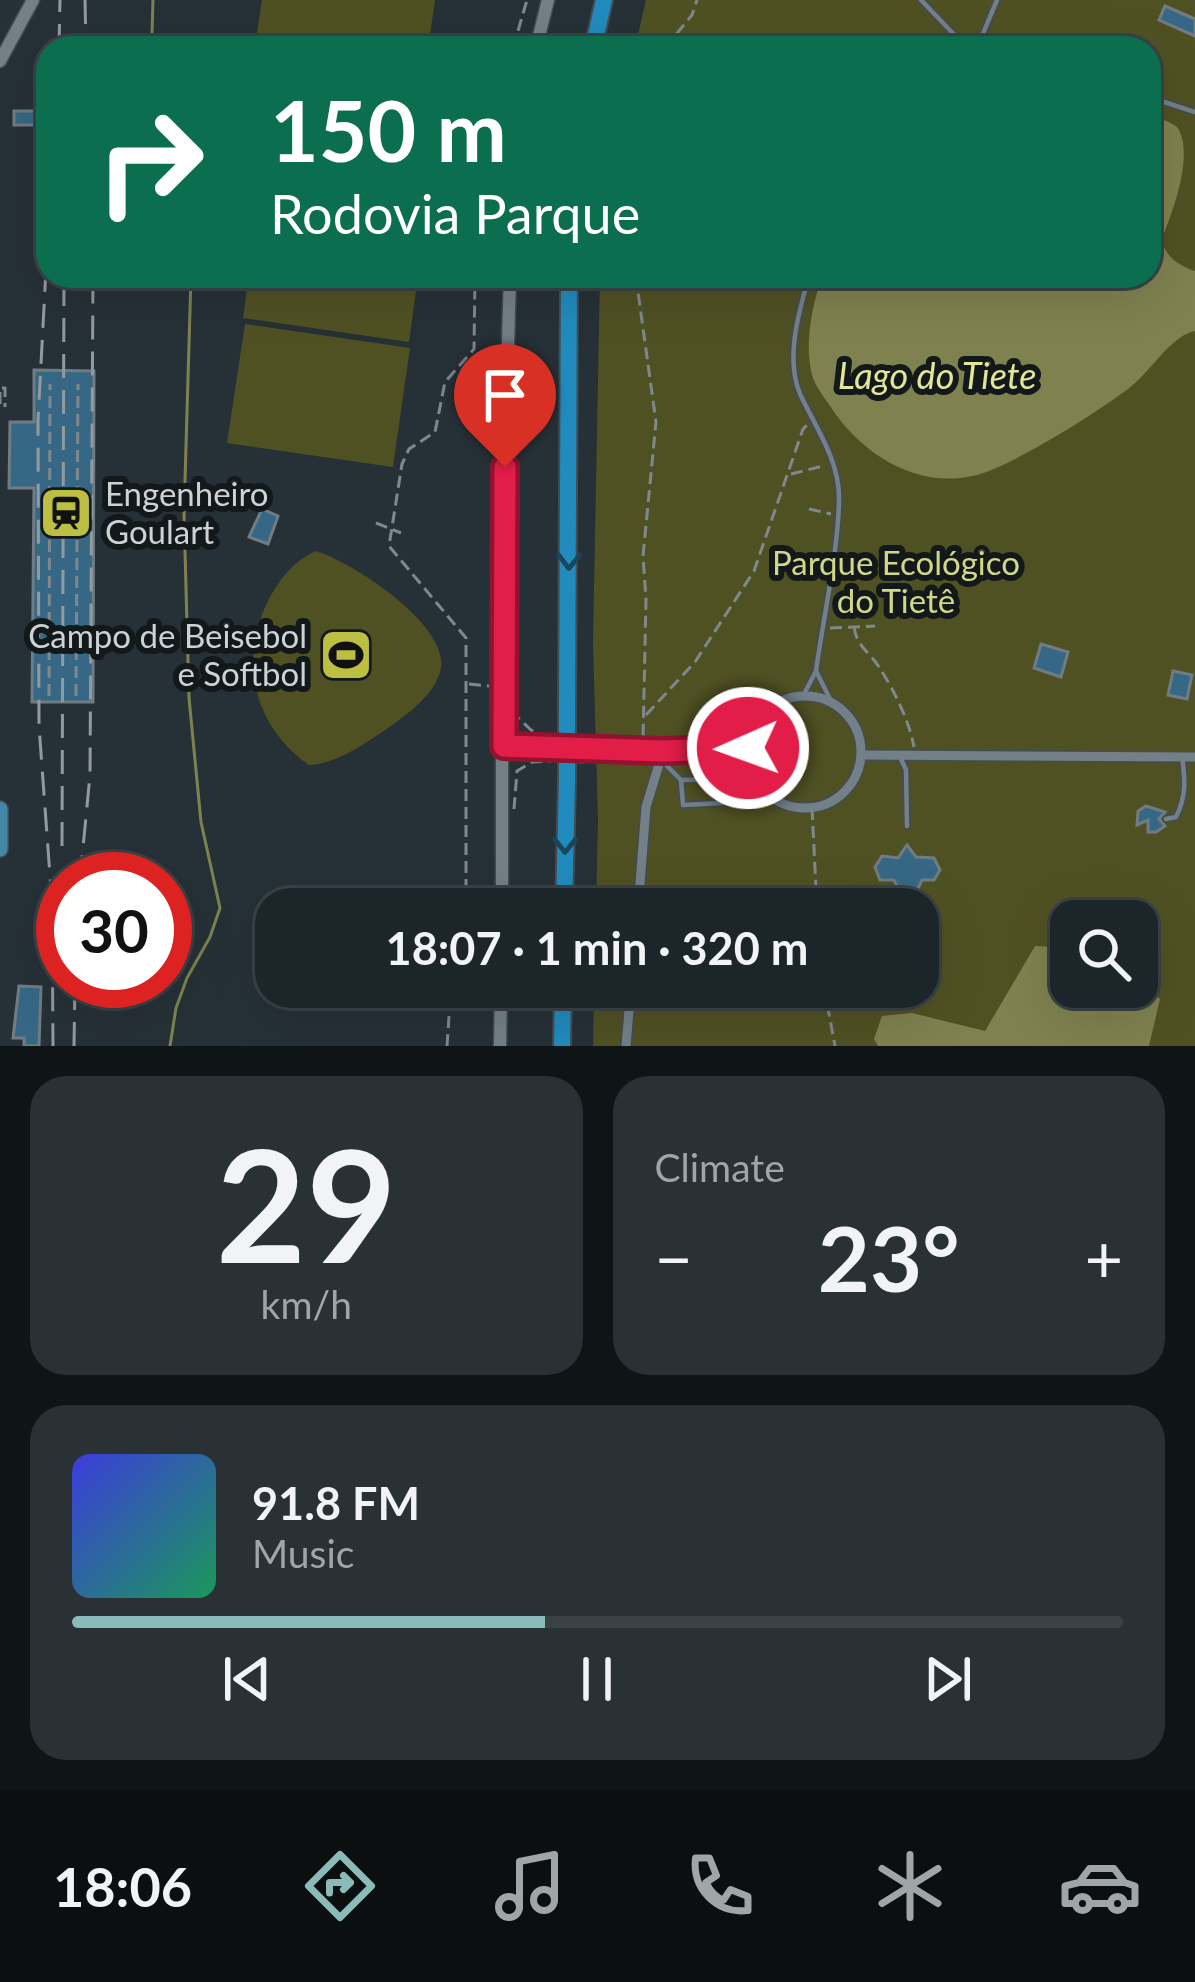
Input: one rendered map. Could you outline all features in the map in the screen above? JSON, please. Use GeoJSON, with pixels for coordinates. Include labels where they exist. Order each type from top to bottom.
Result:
{"type":"FeatureCollection","features":[{"type":"Feature","properties":{"kind":"highway"},"geometry":{"type":"LineString","coordinates":[[596,36],[604,0]]}},
{"type":"Feature","properties":{"kind":"highway"},"geometry":{"type":"LineString","coordinates":[[565,888],[569,288]]}},
{"type":"Feature","properties":{"kind":"highway"},"geometry":{"type":"LineString","coordinates":[[562,1046],[563,1008]]}},
{"type":"Feature","properties":{"kind":"main road"},"geometry":{"type":"LineString","coordinates":[[0,808],[0,849]]}},
{"type":"Feature","properties":{"kind":"street"},"geometry":{"type":"LineString","coordinates":[[0,61],[33,0]]}},
{"type":"Feature","properties":{"kind":"street"},"geometry":{"type":"LineString","coordinates":[[539,36],[548,0]]}},
{"type":"Feature","properties":{"kind":"street"},"geometry":{"type":"LineString","coordinates":[[502,888],[502,543],[510,288]]}},
{"type":"Feature","properties":{"kind":"street"},"geometry":{"type":"LineString","coordinates":[[804,694],[831,701],[854,722],[862,755],[854,780],[837,799],[812,808],[774,800],[751,768],[748,748],[763,715],[777,703],[804,694]]}},
{"type":"Feature","properties":{"kind":"street"},"geometry":{"type":"LineString","coordinates":[[504,746],[643,750],[661,755],[748,748]]}},
{"type":"Feature","properties":{"kind":"street"},"geometry":{"type":"LineString","coordinates":[[640,888],[646,807],[661,755]]}},
{"type":"Feature","properties":{"kind":"street"},"geometry":{"type":"LineString","coordinates":[[862,755],[1195,757]]}},
{"type":"Feature","properties":{"kind":"street"},"geometry":{"type":"LineString","coordinates":[[500,1046],[501,1008]]}},
{"type":"Feature","properties":{"kind":"street"},"geometry":{"type":"LineString","coordinates":[[626,1046],[629,1008]]}},
{"type":"Feature","properties":{"kind":"lane"},"geometry":{"type":"LineString","coordinates":[[921,0],[956,36]]}},
{"type":"Feature","properties":{"kind":"lane"},"geometry":{"type":"LineString","coordinates":[[982,36],[997,0]]}},
{"type":"Feature","properties":{"kind":"lane"},"geometry":{"type":"LineString","coordinates":[[1161,101],[1195,112]]}},
{"type":"Feature","properties":{"kind":"lane"},"geometry":{"type":"LineString","coordinates":[[804,694],[816,671],[839,494],[816,420],[800,393],[793,368],[806,288]]}},
{"type":"Feature","properties":{"kind":"lane"},"geometry":{"type":"LineString","coordinates":[[816,671],[831,701]]}},
{"type":"Feature","properties":{"kind":"lane"},"geometry":{"type":"LineString","coordinates":[[898,754],[906,770],[907,826]]}},
{"type":"Feature","properties":{"kind":"lane"},"geometry":{"type":"LineString","coordinates":[[661,755],[681,780],[683,805],[741,802],[734,779],[681,780]]}},
{"type":"Feature","properties":{"kind":"lane"},"geometry":{"type":"LineString","coordinates":[[1166,819],[1176,817],[1183,803],[1182,756]]}},
{"type":"Feature","properties":{"kind":"path"},"geometry":{"type":"LineString","coordinates":[[516,36],[527,0]]}},
{"type":"Feature","properties":{"kind":"path"},"geometry":{"type":"LineString","coordinates":[[675,36],[692,15],[697,0]]}},
{"type":"Feature","properties":{"kind":"path"},"geometry":{"type":"LineString","coordinates":[[466,888],[466,638],[390,549],[402,464],[409,449],[437,429],[446,382],[474,349],[476,288]]}},
{"type":"Feature","properties":{"kind":"path"},"geometry":{"type":"LineString","coordinates":[[638,288],[656,422],[643,556],[643,750]]}},
{"type":"Feature","properties":{"kind":"path"},"geometry":{"type":"LineString","coordinates":[[49,696],[50,384]]}},
{"type":"Feature","properties":{"kind":"path"},"geometry":{"type":"LineString","coordinates":[[76,696],[78,384]]}},
{"type":"Feature","properties":{"kind":"path"},"geometry":{"type":"LineString","coordinates":[[74,407],[78,414]]}},
{"type":"Feature","properties":{"kind":"path"},"geometry":{"type":"LineString","coordinates":[[645,716],[695,662],[730,614],[767,542],[803,429],[816,420]]}},
{"type":"Feature","properties":{"kind":"path"},"geometry":{"type":"LineString","coordinates":[[790,475],[831,464]]}},
{"type":"Feature","properties":{"kind":"path"},"geometry":{"type":"LineString","coordinates":[[809,509],[837,515]]}},
{"type":"Feature","properties":{"kind":"path"},"geometry":{"type":"LineString","coordinates":[[376,523],[401,533]]}},
{"type":"Feature","properties":{"kind":"path"},"geometry":{"type":"LineString","coordinates":[[822,628],[874,626]]}},
{"type":"Feature","properties":{"kind":"path"},"geometry":{"type":"LineString","coordinates":[[854,627],[856,640],[875,660],[893,693],[915,754]]}},
{"type":"Feature","properties":{"kind":"path"},"geometry":{"type":"LineString","coordinates":[[467,683],[503,687]]}},
{"type":"Feature","properties":{"kind":"path"},"geometry":{"type":"LineString","coordinates":[[504,711],[514,711],[530,730],[552,740]]}},
{"type":"Feature","properties":{"kind":"path"},"geometry":{"type":"LineString","coordinates":[[569,771],[609,762],[611,749]]}},
{"type":"Feature","properties":{"kind":"path"},"geometry":{"type":"LineString","coordinates":[[502,839],[512,821],[518,771],[538,760],[555,761]]}},
{"type":"Feature","properties":{"kind":"path"},"geometry":{"type":"LineString","coordinates":[[812,808],[817,888]]}},
{"type":"Feature","properties":{"kind":"path"},"geometry":{"type":"LineString","coordinates":[[447,1046],[450,1008]]}},
{"type":"Feature","properties":{"kind":"path"},"geometry":{"type":"LineString","coordinates":[[828,1008],[835,1046]]}},
{"type":"Feature","properties":{"kind":"green space"},"geometry":{"type":"Polygon","coordinates":[[[262,0],[435,0],[430,36],[257,36],[262,0]]]}},
{"type":"Feature","properties":{"kind":"green space","name":"Parque Ecológico do Tietê"},"geometry":{"type":"Polygon","coordinates":[[[646,0],[1195,0],[1195,1046],[593,1046],[594,1008],[939,1008],[939,888],[596,888],[593,642],[600,288],[1161,288],[1161,36],[638,36],[646,0]]]}},
{"type":"Feature","properties":{"kind":"green space"},"geometry":{"type":"Polygon","coordinates":[[[247,288],[416,288],[409,342],[243,318],[247,288]]]}},
{"type":"Feature","properties":{"kind":"green space"},"geometry":{"type":"Polygon","coordinates":[[[245,324],[410,348],[393,467],[227,443],[245,324]]]}},
{"type":"Feature","properties":{"kind":"green space","name":"Campo de Beisebol e Softbol"},"geometry":{"type":"Polygon","coordinates":[[[316,551],[395,597],[429,633],[439,651],[441,668],[427,696],[402,718],[348,753],[309,765],[274,730],[263,710],[253,666],[260,620],[270,597],[289,570],[316,551]]]}},
{"type":"Feature","properties":{"kind":"water","name":"Lago do Tiete"},"geometry":{"type":"Polygon","coordinates":[[[1161,119],[1177,127],[1183,166],[1162,239],[1173,260],[1195,271],[1195,331],[1177,340],[1114,399],[994,469],[970,477],[923,476],[861,443],[812,375],[810,325],[818,288],[1161,288],[1161,119]]]}},
{"type":"Feature","properties":{"kind":"water"},"geometry":{"type":"Polygon","coordinates":[[[1035,946],[1050,947],[1050,1008],[1158,1008],[1149,1046],[878,1046],[874,1039],[882,1016],[912,1013],[985,1031],[1035,946]]]}},
{"type":"Feature","properties":{"kind":"building"},"geometry":{"type":"Polygon","coordinates":[[[1165,6],[1195,19],[1195,36],[1159,20],[1165,6]]]}},
{"type":"Feature","properties":{"kind":"building"},"geometry":{"type":"Polygon","coordinates":[[[14,111],[36,111],[36,125],[14,125],[14,111]]]}},
{"type":"Feature","properties":{"kind":"building"},"geometry":{"type":"Polygon","coordinates":[[[34,370],[94,371],[93,702],[32,702],[34,488],[9,488],[10,422],[34,422],[34,370]]]}},
{"type":"Feature","properties":{"kind":"building"},"geometry":{"type":"Polygon","coordinates":[[[262,509],[278,516],[268,544],[249,537],[262,509]]]}},
{"type":"Feature","properties":{"kind":"building"},"geometry":{"type":"Polygon","coordinates":[[[1041,644],[1068,652],[1061,677],[1034,668],[1041,644]]]}},
{"type":"Feature","properties":{"kind":"building"},"geometry":{"type":"Polygon","coordinates":[[[1173,671],[1192,675],[1187,699],[1168,695],[1173,671]]]}},
{"type":"Feature","properties":{"kind":"building"},"geometry":{"type":"Polygon","coordinates":[[[1146,806],[1165,812],[1159,819],[1165,826],[1156,832],[1148,832],[1148,820],[1137,825],[1138,811],[1146,806]]]}},
{"type":"Feature","properties":{"kind":"building"},"geometry":{"type":"Polygon","coordinates":[[[907,845],[916,857],[934,858],[940,870],[934,880],[922,880],[918,888],[898,888],[894,880],[880,880],[875,867],[882,856],[898,858],[907,845]]]}},
{"type":"Feature","properties":{"kind":"building"},"geometry":{"type":"Polygon","coordinates":[[[19,986],[36,987],[39,1046],[24,1046],[24,1038],[13,1038],[19,986]]]}},
{"type":"Feature","properties":{"kind":"waterway"},"geometry":{"type":"LineString","coordinates":[[153,0],[153,36]]}},
{"type":"Feature","properties":{"kind":"waterway"},"geometry":{"type":"LineString","coordinates":[[170,1046],[176,1008],[220,908],[201,822],[189,698],[184,515],[191,288]]}},
{"type":"Feature","properties":{"kind":"railway"},"geometry":{"type":"LineString","coordinates":[[59,36],[60,0]]}},
{"type":"Feature","properties":{"kind":"railway"},"geometry":{"type":"LineString","coordinates":[[85,0],[86,36]]}},
{"type":"Feature","properties":{"kind":"railway"},"geometry":{"type":"LineString","coordinates":[[45,288],[38,420],[39,726],[52,903],[53,1046]]}},
{"type":"Feature","properties":{"kind":"railway"},"geometry":{"type":"LineString","coordinates":[[62,846],[64,288]]}},
{"type":"Feature","properties":{"kind":"railway"},"geometry":{"type":"LineString","coordinates":[[83,852],[90,775],[93,288]]}},
{"type":"Feature","properties":{"kind":"railway"},"geometry":{"type":"LineString","coordinates":[[74,1046],[75,1008]]}},
{"type":"Feature","properties":{"kind":"place","name":"Engenheiro Goulart"},"geometry":{"type":"Point","coordinates":[66,513]}},
{"type":"Feature","properties":{"kind":"place","name":"Campo de Beisebol e Softbol"},"geometry":{"type":"Point","coordinates":[346,655]}},
{"type":"Feature","properties":{"kind":"route"},"geometry":{"type":"LineString","coordinates":[[505,467],[504,746],[663,751],[748,748]]}}]}
